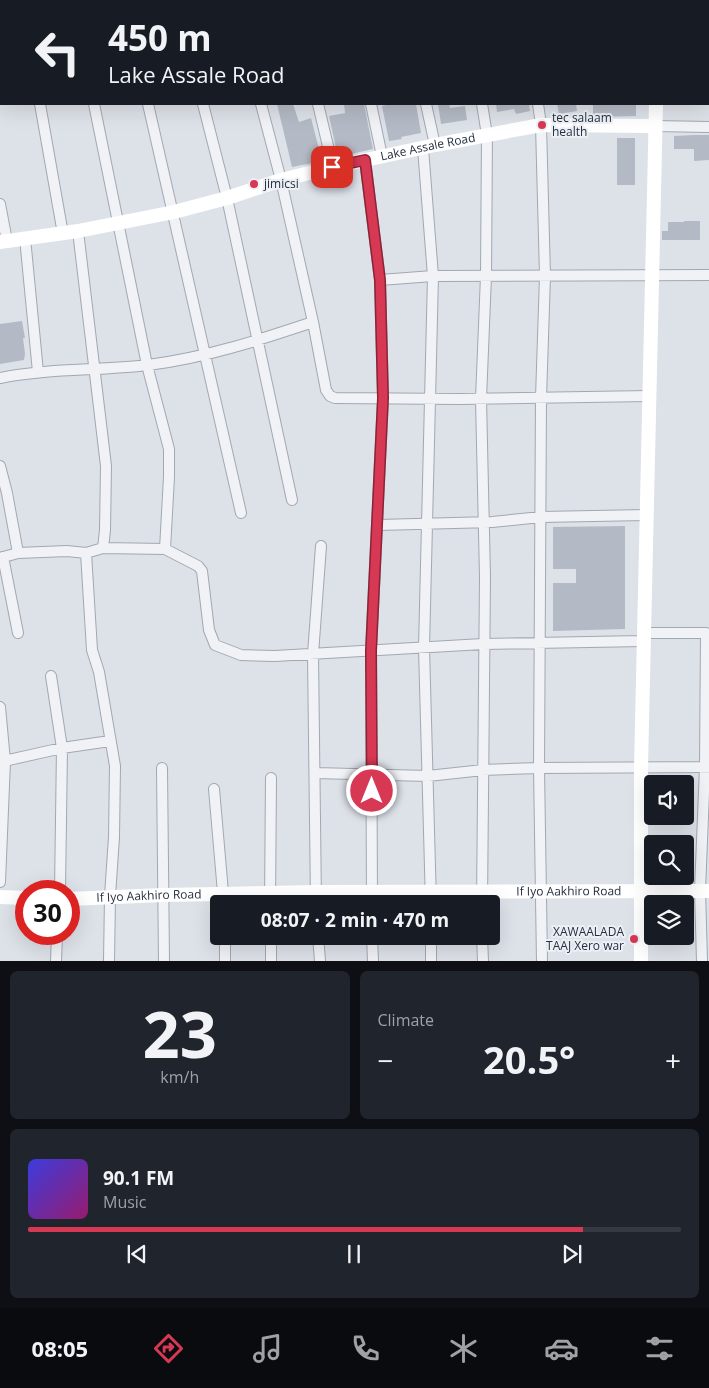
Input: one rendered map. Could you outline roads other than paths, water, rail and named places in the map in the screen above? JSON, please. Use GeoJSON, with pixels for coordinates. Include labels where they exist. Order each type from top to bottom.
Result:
{"type":"FeatureCollection","features":[{"type":"Feature","properties":{"kind":"street"},"geometry":{"type":"LineString","coordinates":[[40,105],[63,234]]}},
{"type":"Feature","properties":{"kind":"street"},"geometry":{"type":"LineString","coordinates":[[94,105],[147,365],[168,449],[170,477],[165,549]]}},
{"type":"Feature","properties":{"kind":"street"},"geometry":{"type":"LineString","coordinates":[[148,105],[242,513]]}},
{"type":"Feature","properties":{"kind":"street"},"geometry":{"type":"LineString","coordinates":[[203,105],[227,198],[292,500]]}},
{"type":"Feature","properties":{"kind":"street"},"geometry":{"type":"LineString","coordinates":[[261,105],[281,180],[313,322],[326,390],[330,396],[335,398],[430,399],[649,396]]}},
{"type":"Feature","properties":{"kind":"street"},"geometry":{"type":"LineString","coordinates":[[318,105],[332,167]]}},
{"type":"Feature","properties":{"kind":"street"},"geometry":{"type":"LineString","coordinates":[[371,105],[382,156]]}},
{"type":"Feature","properties":{"kind":"street"},"geometry":{"type":"LineString","coordinates":[[426,105],[433,276],[424,648],[431,895]]}},
{"type":"Feature","properties":{"kind":"street"},"geometry":{"type":"LineString","coordinates":[[482,105],[487,135],[486,276],[481,399],[484,522],[482,895]]}},
{"type":"Feature","properties":{"kind":"street"},"geometry":{"type":"LineString","coordinates":[[538,105],[541,125],[545,276],[541,398],[539,768],[542,960]]}},
{"type":"Feature","properties":{"kind":"street"},"geometry":{"type":"LineString","coordinates":[[641,960],[643,637],[656,105]]}},
{"type":"Feature","properties":{"kind":"street","name":"Lake Assale Road"},"geometry":{"type":"LineString","coordinates":[[3,242],[63,234],[174,212],[332,167],[541,125],[654,126]]}},
{"type":"Feature","properties":{"kind":"street"},"geometry":{"type":"LineString","coordinates":[[654,126],[709,127]]}},
{"type":"Feature","properties":{"kind":"street"},"geometry":{"type":"LineString","coordinates":[[365,160],[380,280],[383,398],[371,651],[372,895]]}},
{"type":"Feature","properties":{"kind":"street"},"geometry":{"type":"LineString","coordinates":[[0,204],[3,242]]}},
{"type":"Feature","properties":{"kind":"street"},"geometry":{"type":"LineString","coordinates":[[78,231],[106,466],[103,548]]}},
{"type":"Feature","properties":{"kind":"street"},"geometry":{"type":"LineString","coordinates":[[25,238],[38,372]]}},
{"type":"Feature","properties":{"kind":"street"},"geometry":{"type":"LineString","coordinates":[[380,280],[433,276],[709,275]]}},
{"type":"Feature","properties":{"kind":"street"},"geometry":{"type":"LineString","coordinates":[[0,378],[38,372],[147,365],[205,355],[313,322]]}},
{"type":"Feature","properties":{"kind":"street"},"geometry":{"type":"LineString","coordinates":[[0,466],[18,554]]}},
{"type":"Feature","properties":{"kind":"street"},"geometry":{"type":"LineString","coordinates":[[378,525],[484,522],[541,517],[646,515]]}},
{"type":"Feature","properties":{"kind":"street"},"geometry":{"type":"LineString","coordinates":[[316,895],[313,654],[321,546]]}},
{"type":"Feature","properties":{"kind":"street"},"geometry":{"type":"LineString","coordinates":[[18,633],[1,558],[18,554],[68,551],[86,553],[103,548],[165,549],[198,566],[202,571],[209,630],[215,645],[241,655],[313,654],[706,633],[707,767],[702,960]]}},
{"type":"Feature","properties":{"kind":"street"},"geometry":{"type":"LineString","coordinates":[[86,553],[92,650],[99,672],[115,766],[109,960]]}},
{"type":"Feature","properties":{"kind":"street"},"geometry":{"type":"LineString","coordinates":[[51,676],[62,748],[60,880]]}},
{"type":"Feature","properties":{"kind":"street"},"geometry":{"type":"LineString","coordinates":[[0,707],[2,761],[0,882]]}},
{"type":"Feature","properties":{"kind":"street"},"geometry":{"type":"LineString","coordinates":[[2,761],[62,748],[110,741]]}},
{"type":"Feature","properties":{"kind":"street"},"geometry":{"type":"LineString","coordinates":[[315,773],[428,776],[484,770],[539,768],[707,767]]}},
{"type":"Feature","properties":{"kind":"street"},"geometry":{"type":"LineString","coordinates":[[162,768],[164,960]]}},
{"type":"Feature","properties":{"kind":"street"},"geometry":{"type":"LineString","coordinates":[[269,895],[271,778]]}},
{"type":"Feature","properties":{"kind":"street"},"geometry":{"type":"LineString","coordinates":[[214,789],[224,895]]}},
{"type":"Feature","properties":{"kind":"street","name":"If Iyo Aakhiro Road"},"geometry":{"type":"LineString","coordinates":[[500,896],[540,892],[704,890]]}},
{"type":"Feature","properties":{"kind":"street","name":"If Iyo Aakhiro Road"},"geometry":{"type":"LineString","coordinates":[[80,898],[163,895],[210,898]]}},
{"type":"Feature","properties":{"kind":"street"},"geometry":{"type":"LineString","coordinates":[[0,897],[15,898]]}},
{"type":"Feature","properties":{"kind":"street"},"geometry":{"type":"LineString","coordinates":[[56,960],[57,945]]}},
{"type":"Feature","properties":{"kind":"street"},"geometry":{"type":"LineString","coordinates":[[225,945],[225,960]]}},
{"type":"Feature","properties":{"kind":"street"},"geometry":{"type":"LineString","coordinates":[[271,945],[272,960]]}},
{"type":"Feature","properties":{"kind":"street"},"geometry":{"type":"LineString","coordinates":[[319,945],[320,960]]}},
{"type":"Feature","properties":{"kind":"street"},"geometry":{"type":"LineString","coordinates":[[372,945],[373,960]]}},
{"type":"Feature","properties":{"kind":"street"},"geometry":{"type":"LineString","coordinates":[[431,945],[431,960]]}},
{"type":"Feature","properties":{"kind":"street"},"geometry":{"type":"LineString","coordinates":[[482,945],[483,960]]}},
{"type":"Feature","properties":{"kind":"place","name":"tec salaam health"},"geometry":{"type":"Point","coordinates":[542,125]}},
{"type":"Feature","properties":{"kind":"place","name":"jimicsi"},"geometry":{"type":"Point","coordinates":[254,184]}},
{"type":"Feature","properties":{"kind":"place","name":"XAWAALADA TAAJ Xero war"},"geometry":{"type":"Point","coordinates":[634,939]}}]}
